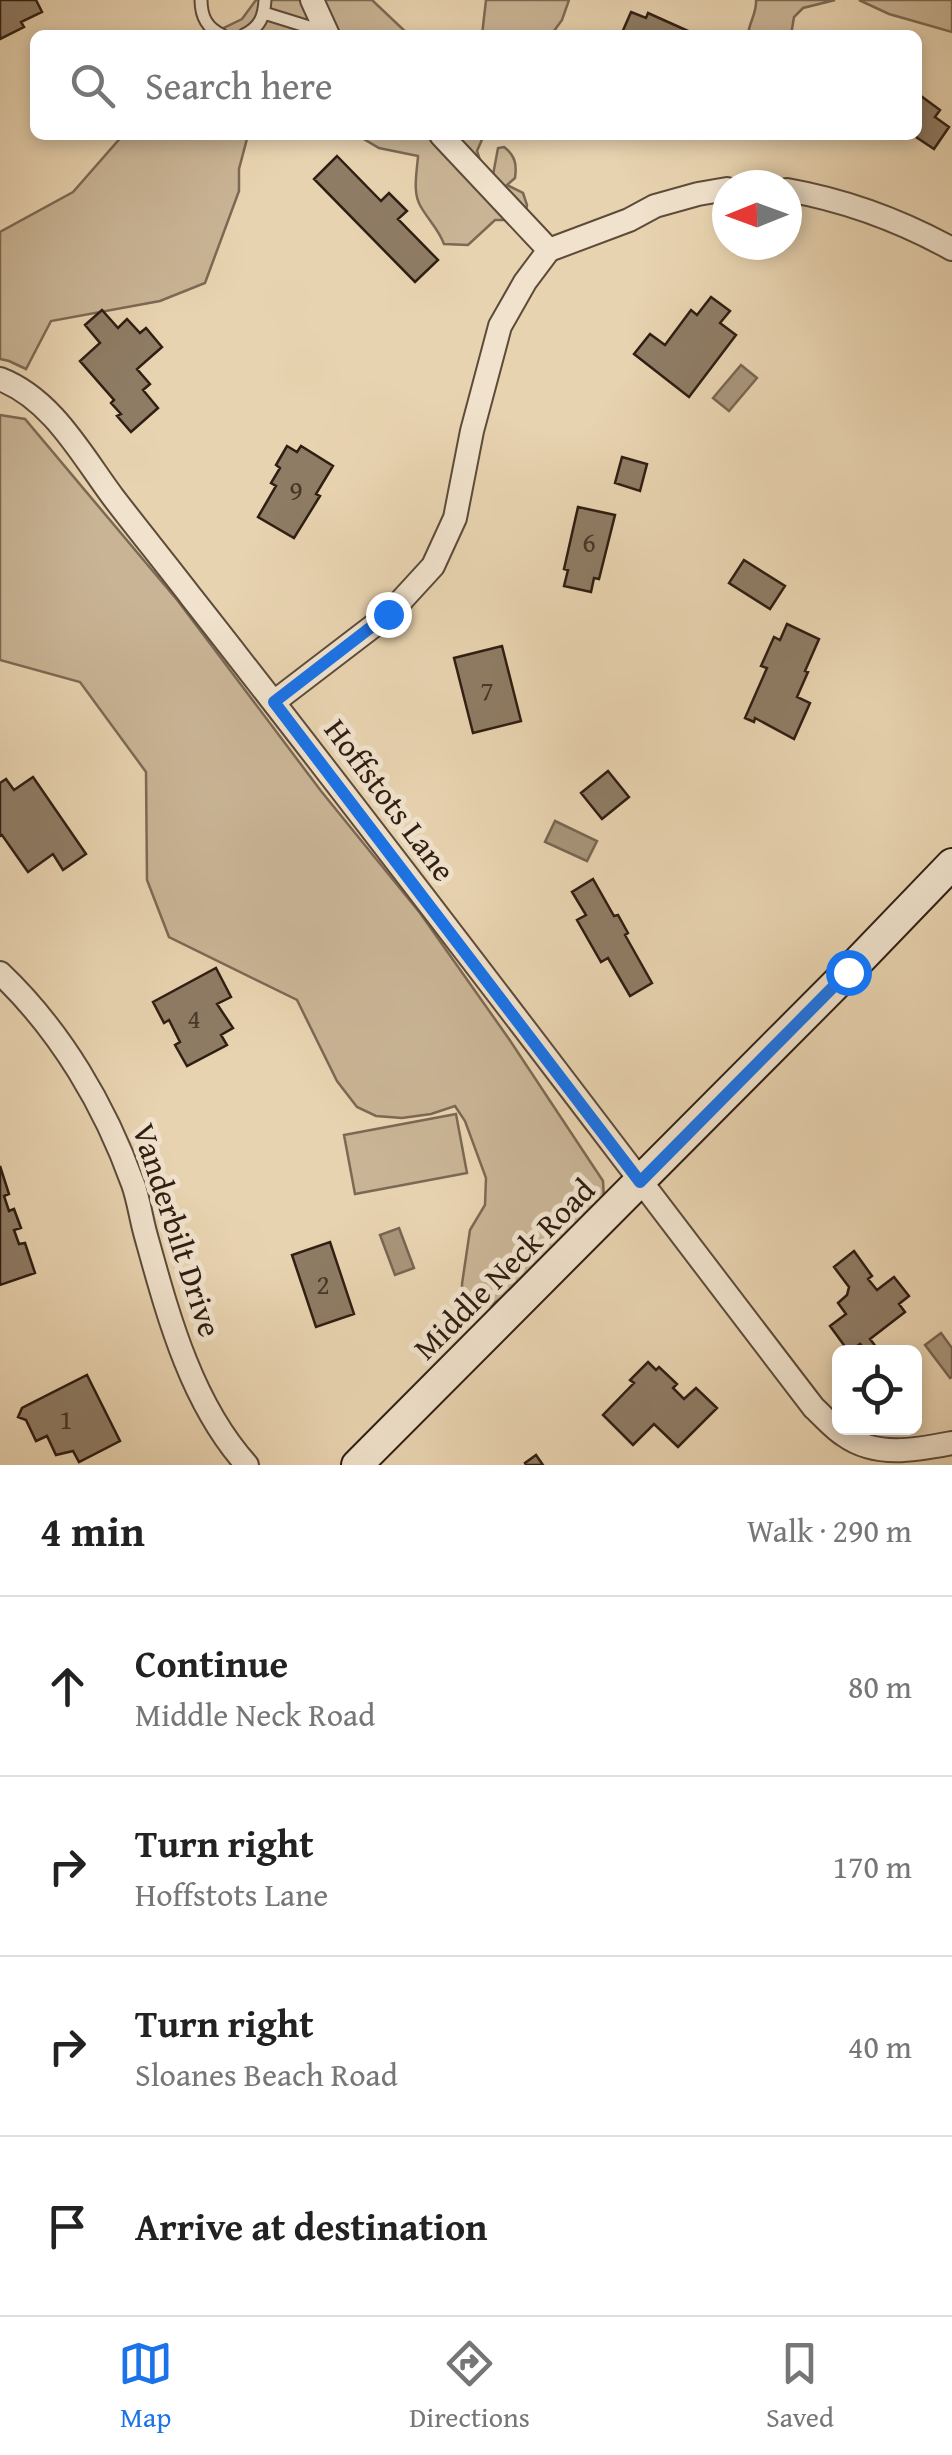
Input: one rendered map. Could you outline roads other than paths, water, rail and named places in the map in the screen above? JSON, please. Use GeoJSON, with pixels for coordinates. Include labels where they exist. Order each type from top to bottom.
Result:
{"type":"FeatureCollection","features":[{"type":"Feature","properties":{"kind":"street"},"geometry":{"type":"LineString","coordinates":[[312,0],[325,30]]}},
{"type":"Feature","properties":{"kind":"street"},"geometry":{"type":"LineString","coordinates":[[446,140],[550,250]]}},
{"type":"Feature","properties":{"kind":"street"},"geometry":{"type":"LineString","coordinates":[[274,702],[388,614],[432,566],[455,518],[472,431],[500,326],[550,250],[655,206],[712,192]]}},
{"type":"Feature","properties":{"kind":"street"},"geometry":{"type":"LineString","coordinates":[[802,193],[881,216],[952,249]]}},
{"type":"Feature","properties":{"kind":"street","name":"Hoffstots Lane"},"geometry":{"type":"LineString","coordinates":[[0,378],[36,400],[70,435],[814,1408],[844,1435],[870,1449],[914,1450],[952,1443]]}},
{"type":"Feature","properties":{"kind":"street","name":"Middle Neck Road"},"geometry":{"type":"LineString","coordinates":[[357,1465],[952,864]]}},
{"type":"Feature","properties":{"kind":"street","name":"Vanderbilt Drive"},"geometry":{"type":"LineString","coordinates":[[0,973],[22,994],[72,1060],[108,1122],[134,1187],[183,1355],[208,1410],[247,1465]]}},
{"type":"Feature","properties":{"kind":"lane"},"geometry":{"type":"LineString","coordinates":[[201,0],[201,12],[214,30]]}},
{"type":"Feature","properties":{"kind":"lane"},"geometry":{"type":"LineString","coordinates":[[252,30],[258,26],[265,6],[319,30]]}}]}
